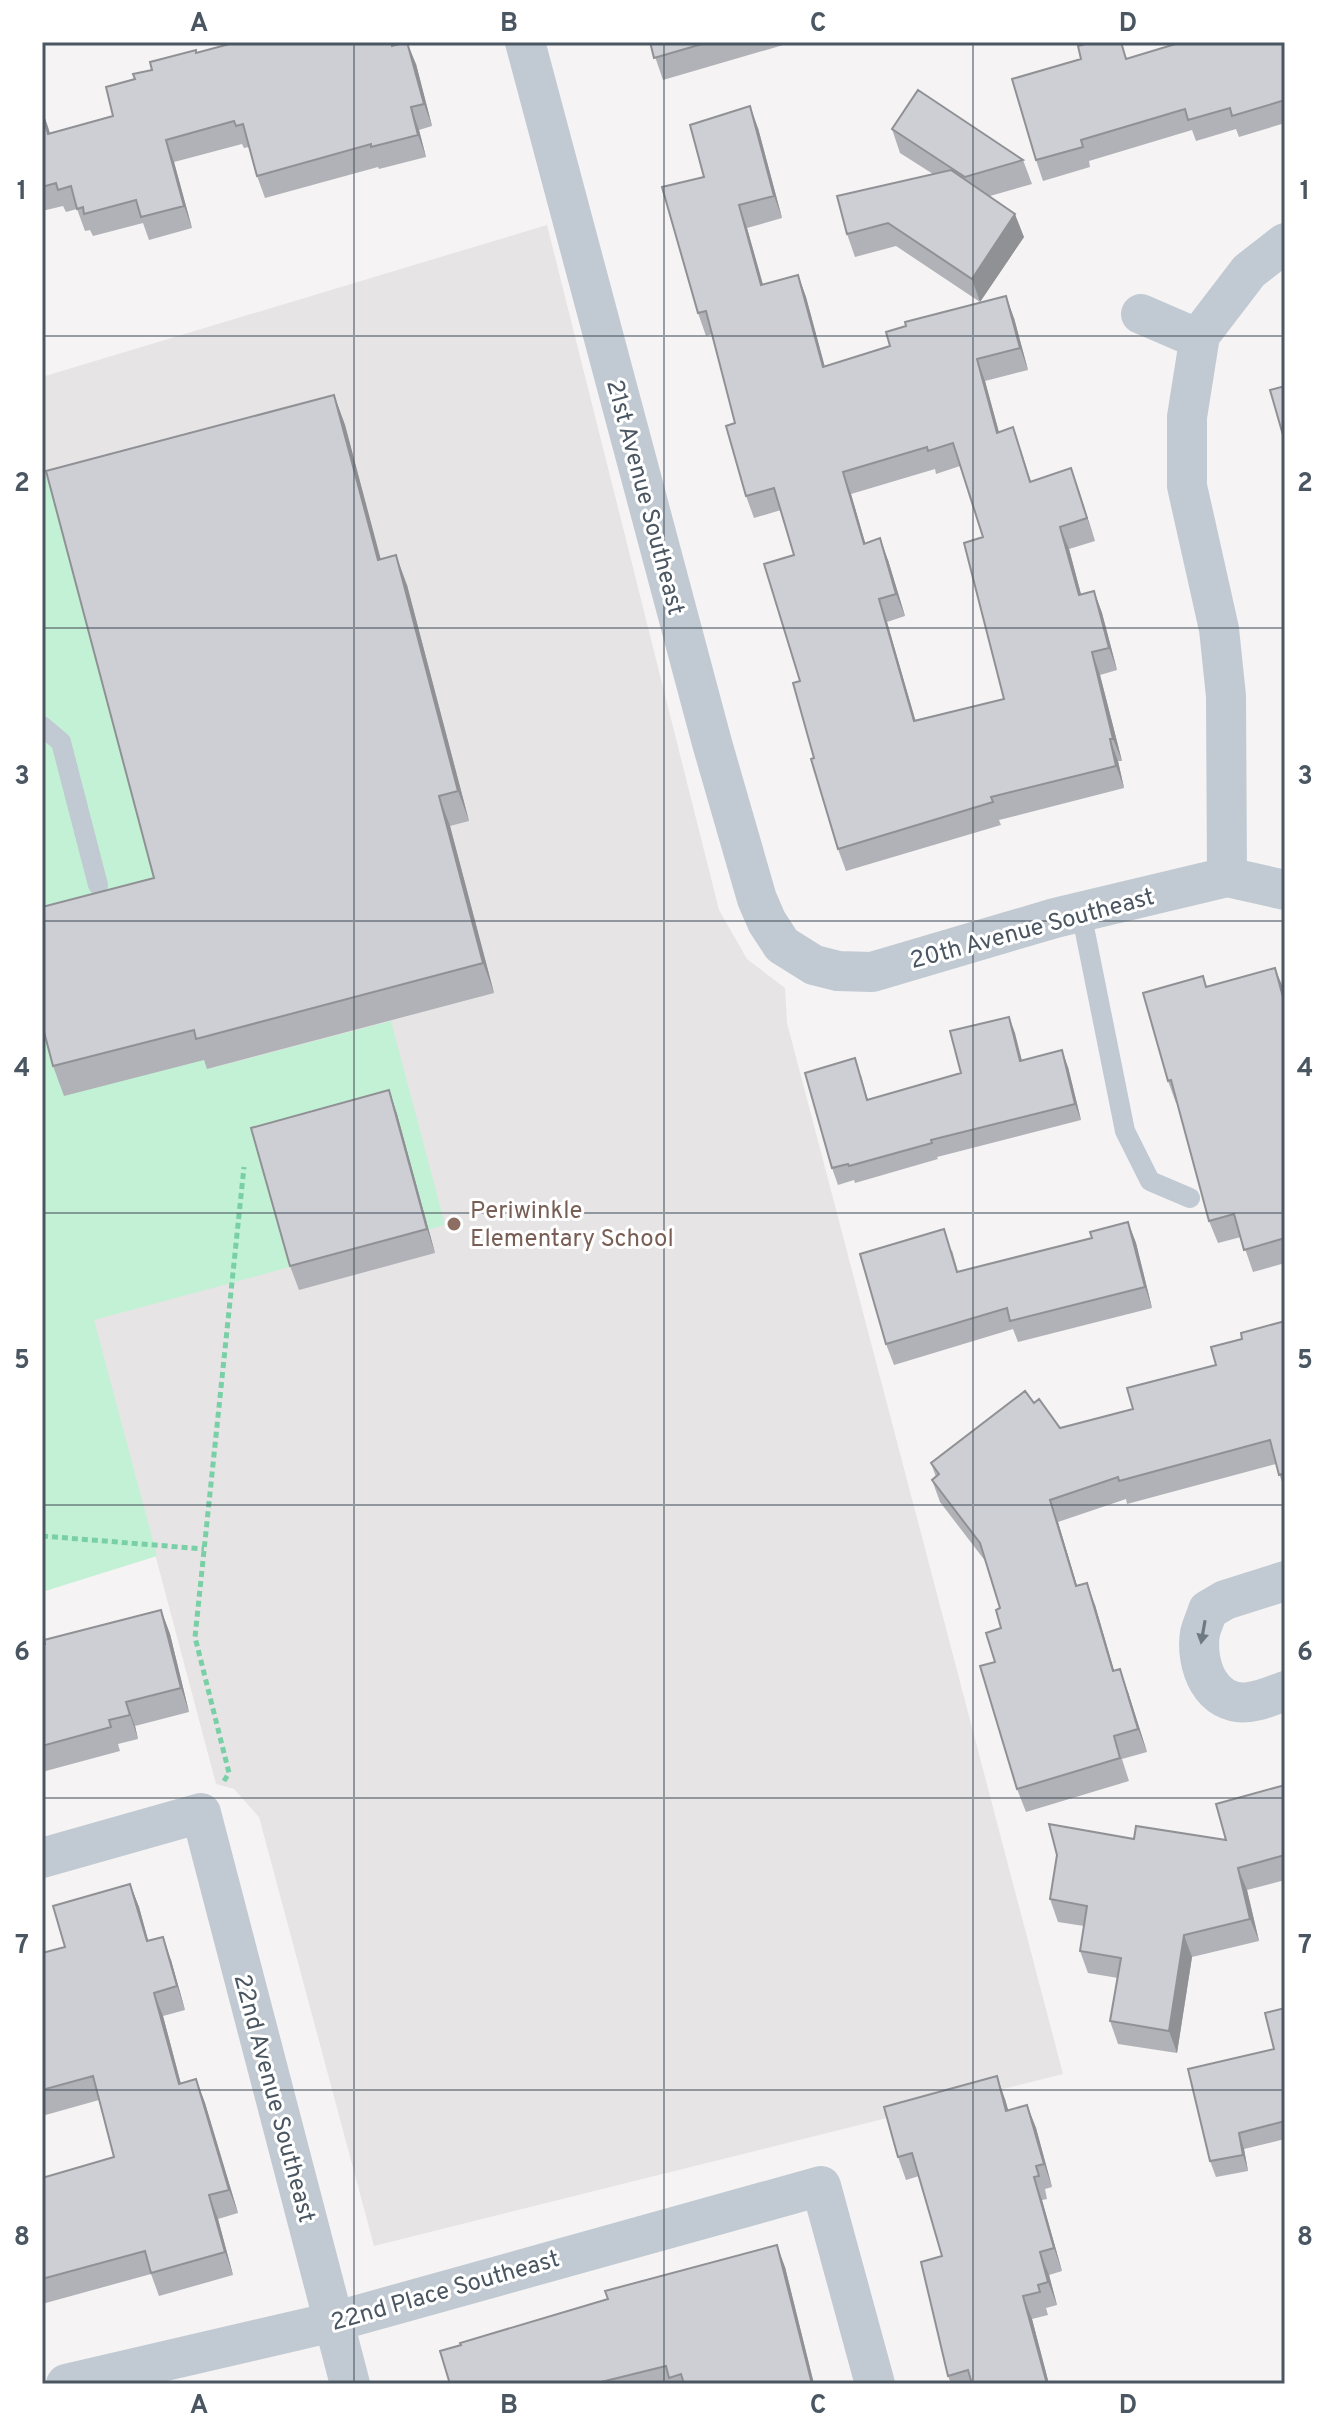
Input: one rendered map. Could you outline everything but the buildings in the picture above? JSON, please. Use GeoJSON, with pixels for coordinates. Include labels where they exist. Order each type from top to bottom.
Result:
{"type":"FeatureCollection","features":[{"type":"Feature","properties":{"kind":"street","name":"21st Avenue Southeast"},"geometry":{"type":"LineString","coordinates":[[525,42],[712,743],[757,899],[782,945]]}},
{"type":"Feature","properties":{"kind":"street"},"geometry":{"type":"LineString","coordinates":[[1227,877],[1226,696],[1221,643],[1187,486],[1187,417],[1199,339],[1249,271],[1285,243]]}},
{"type":"Feature","properties":{"kind":"street"},"geometry":{"type":"LineString","coordinates":[[1141,314],[1199,339]]}},
{"type":"Feature","properties":{"kind":"street","name":"20th Avenue Southeast"},"geometry":{"type":"LineString","coordinates":[[782,945],[814,965],[838,971],[872,972],[1081,912],[1227,877],[1285,890]]}},
{"type":"Feature","properties":{"kind":"street"},"geometry":{"type":"LineString","coordinates":[[1285,1581],[1225,1600],[1208,1610],[1200,1634],[1202,1670],[1216,1694],[1232,1702],[1250,1702],[1285,1691]]}},
{"type":"Feature","properties":{"kind":"street"},"geometry":{"type":"LineString","coordinates":[[42,1858],[201,1813]]}},
{"type":"Feature","properties":{"kind":"street","name":"22nd Avenue Southeast"},"geometry":{"type":"LineString","coordinates":[[201,1813],[350,2384]]}},
{"type":"Feature","properties":{"kind":"street","name":"22nd Place Southeast"},"geometry":{"type":"LineString","coordinates":[[66,2384],[333,2322],[821,2186],[875,2384]]}},
{"type":"Feature","properties":{"kind":"lane"},"geometry":{"type":"LineString","coordinates":[[42,726],[61,742],[98,885]]}},
{"type":"Feature","properties":{"kind":"lane"},"geometry":{"type":"LineString","coordinates":[[1081,912],[1125,1131],[1150,1181],[1190,1198]]}},
{"type":"Feature","properties":{"kind":"path"},"geometry":{"type":"LineString","coordinates":[[201,1813],[229,1773],[195,1637],[244,1167]]}},
{"type":"Feature","properties":{"kind":"path"},"geometry":{"type":"LineString","coordinates":[[42,1536],[204,1549]]}},
{"type":"Feature","properties":{"kind":"shaded area","name":"Periwinkle Elementary School"},"geometry":{"type":"Polygon","coordinates":[[[547,225],[719,910],[747,959],[785,988],[787,1023],[1063,2074],[374,2246],[259,1817],[234,1789],[216,1784],[42,1128],[42,377],[547,225]]]}},
{"type":"Feature","properties":{"kind":"green space"},"geometry":{"type":"Polygon","coordinates":[[[42,469],[57,501],[208,1069],[391,1021],[445,1225],[94,1320],[157,1556],[42,1592],[42,469]]]}},
{"type":"Feature","properties":{"kind":"place","name":"Periwinkle Elementary School"},"geometry":{"type":"Point","coordinates":[454,1224]}}]}
